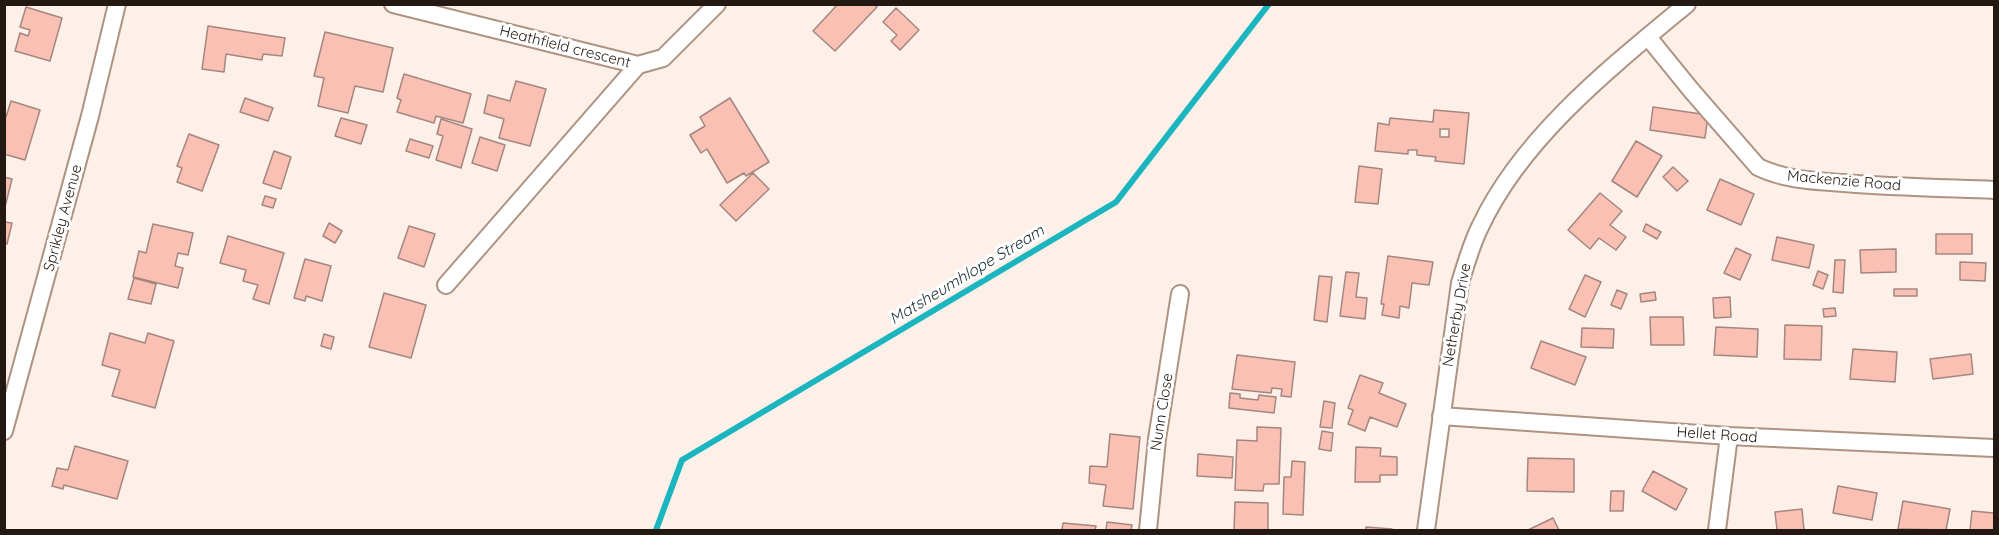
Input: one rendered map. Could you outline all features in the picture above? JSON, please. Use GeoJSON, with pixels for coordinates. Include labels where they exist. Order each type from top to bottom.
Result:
{"type":"FeatureCollection","features":[{"type":"Feature","properties":{"kind":"street","name":"Sprikley Avenue"},"geometry":{"type":"LineString","coordinates":[[4,431],[90,116],[117,4]]}},
{"type":"Feature","properties":{"kind":"street","name":"Heathfield crescent"},"geometry":{"type":"LineString","coordinates":[[393,4],[638,65],[663,58],[717,4]]}},
{"type":"Feature","properties":{"kind":"street","name":"Netherby Drive"},"geometry":{"type":"LineString","coordinates":[[1426,531],[1460,283],[1468,254],[1480,226],[1506,182],[1545,133],[1587,90],[1687,4]]}},
{"type":"Feature","properties":{"kind":"street","name":"Mackenzie Road"},"geometry":{"type":"LineString","coordinates":[[1648,37],[1758,167],[1773,174],[1792,179],[1874,186],[1995,190]]}},
{"type":"Feature","properties":{"kind":"street"},"geometry":{"type":"LineString","coordinates":[[446,285],[638,65]]}},
{"type":"Feature","properties":{"kind":"street","name":"Nunn Close"},"geometry":{"type":"LineString","coordinates":[[1148,531],[1157,439],[1180,294]]}},
{"type":"Feature","properties":{"kind":"street","name":"Hellet Road"},"geometry":{"type":"LineString","coordinates":[[1441,416],[1729,436],[1995,448]]}},
{"type":"Feature","properties":{"kind":"street"},"geometry":{"type":"LineString","coordinates":[[1717,531],[1729,436]]}},
{"type":"Feature","properties":{"kind":"building"},"geometry":{"type":"Polygon","coordinates":[[[838,4],[874,4],[877,7],[835,51],[813,31],[838,4]]]}},
{"type":"Feature","properties":{"kind":"building"},"geometry":{"type":"Polygon","coordinates":[[[26,7],[62,18],[50,61],[15,51],[20,33],[28,36],[30,30],[20,27],[26,7]]]}},
{"type":"Feature","properties":{"kind":"building"},"geometry":{"type":"Polygon","coordinates":[[[896,8],[919,30],[900,50],[891,41],[897,35],[883,22],[896,8]]]}},
{"type":"Feature","properties":{"kind":"building"},"geometry":{"type":"Polygon","coordinates":[[[208,26],[285,38],[282,56],[263,54],[262,60],[226,54],[224,72],[202,69],[208,26]]]}},
{"type":"Feature","properties":{"kind":"building"},"geometry":{"type":"Polygon","coordinates":[[[325,32],[393,48],[383,92],[355,86],[348,113],[318,106],[324,78],[314,76],[325,32]]]}},
{"type":"Feature","properties":{"kind":"building"},"geometry":{"type":"Polygon","coordinates":[[[404,74],[471,94],[463,123],[436,116],[434,123],[397,112],[401,100],[397,98],[404,74]]]}},
{"type":"Feature","properties":{"kind":"building"},"geometry":{"type":"Polygon","coordinates":[[[516,81],[546,89],[530,146],[499,138],[504,119],[484,113],[488,95],[510,101],[516,81]]]}},
{"type":"Feature","properties":{"kind":"building"},"geometry":{"type":"Polygon","coordinates":[[[245,98],[273,108],[268,121],[240,112],[245,98]]]}},
{"type":"Feature","properties":{"kind":"building"},"geometry":{"type":"Polygon","coordinates":[[[730,98],[769,162],[746,176],[744,173],[727,183],[707,149],[701,153],[690,135],[705,126],[700,117],[730,98]]]}},
{"type":"Feature","properties":{"kind":"building"},"geometry":{"type":"Polygon","coordinates":[[[11,101],[40,110],[25,160],[4,154],[4,116],[6,117],[11,101]]]}},
{"type":"Feature","properties":{"kind":"building"},"geometry":{"type":"Polygon","coordinates":[[[1653,107],[1708,115],[1705,138],[1650,130],[1653,107]]]}},
{"type":"Feature","properties":{"kind":"building"},"geometry":{"type":"Polygon","coordinates":[[[1434,110],[1469,113],[1464,164],[1435,161],[1436,157],[1417,155],[1417,150],[1408,150],[1408,154],[1375,151],[1378,123],[1389,125],[1390,118],[1433,122],[1434,110]],[[1440,129],[1440,137],[1449,137],[1449,129],[1440,129]]]}},
{"type":"Feature","properties":{"kind":"building"},"geometry":{"type":"Polygon","coordinates":[[[341,118],[367,125],[361,144],[335,136],[341,118]]]}},
{"type":"Feature","properties":{"kind":"building"},"geometry":{"type":"Polygon","coordinates":[[[441,119],[472,129],[461,168],[436,160],[443,136],[437,134],[441,119]]]}},
{"type":"Feature","properties":{"kind":"building"},"geometry":{"type":"Polygon","coordinates":[[[189,134],[219,145],[202,191],[177,182],[182,168],[177,166],[189,134]]]}},
{"type":"Feature","properties":{"kind":"building"},"geometry":{"type":"Polygon","coordinates":[[[480,137],[505,145],[497,171],[472,163],[480,137]]]}},
{"type":"Feature","properties":{"kind":"building"},"geometry":{"type":"Polygon","coordinates":[[[410,139],[433,146],[429,158],[406,151],[410,139]]]}},
{"type":"Feature","properties":{"kind":"building"},"geometry":{"type":"Polygon","coordinates":[[[1636,141],[1662,156],[1637,197],[1612,181],[1636,141]]]}},
{"type":"Feature","properties":{"kind":"building"},"geometry":{"type":"Polygon","coordinates":[[[274,151],[291,157],[281,189],[263,183],[274,151]]]}},
{"type":"Feature","properties":{"kind":"building"},"geometry":{"type":"Polygon","coordinates":[[[1359,166],[1382,169],[1378,204],[1355,202],[1359,166]]]}},
{"type":"Feature","properties":{"kind":"building"},"geometry":{"type":"Polygon","coordinates":[[[1673,167],[1688,181],[1677,191],[1663,177],[1673,167]]]}},
{"type":"Feature","properties":{"kind":"building"},"geometry":{"type":"Polygon","coordinates":[[[753,173],[769,189],[736,221],[720,205],[753,173]]]}},
{"type":"Feature","properties":{"kind":"building"},"geometry":{"type":"Polygon","coordinates":[[[4,177],[12,179],[4,211],[4,177]]]}},
{"type":"Feature","properties":{"kind":"building"},"geometry":{"type":"Polygon","coordinates":[[[1720,179],[1754,194],[1741,225],[1707,210],[1720,179]]]}},
{"type":"Feature","properties":{"kind":"building"},"geometry":{"type":"Polygon","coordinates":[[[1600,193],[1622,211],[1610,225],[1626,237],[1616,250],[1599,238],[1590,249],[1568,230],[1600,193]]]}},
{"type":"Feature","properties":{"kind":"building"},"geometry":{"type":"Polygon","coordinates":[[[265,196],[276,199],[273,208],[262,205],[265,196]]]}},
{"type":"Feature","properties":{"kind":"building"},"geometry":{"type":"Polygon","coordinates":[[[4,222],[12,223],[7,244],[4,243],[4,222]]]}},
{"type":"Feature","properties":{"kind":"building"},"geometry":{"type":"Polygon","coordinates":[[[329,223],[342,231],[335,243],[323,236],[329,223]]]}},
{"type":"Feature","properties":{"kind":"building"},"geometry":{"type":"Polygon","coordinates":[[[153,224],[193,233],[188,255],[178,253],[175,266],[183,268],[178,288],[133,277],[139,251],[146,253],[153,224]]]}},
{"type":"Feature","properties":{"kind":"building"},"geometry":{"type":"Polygon","coordinates":[[[1646,224],[1661,232],[1657,239],[1643,231],[1646,224]]]}},
{"type":"Feature","properties":{"kind":"building"},"geometry":{"type":"Polygon","coordinates":[[[409,226],[435,234],[424,267],[398,258],[409,226]]]}},
{"type":"Feature","properties":{"kind":"building"},"geometry":{"type":"Polygon","coordinates":[[[1936,234],[1972,234],[1972,254],[1936,254],[1936,234]]]}},
{"type":"Feature","properties":{"kind":"building"},"geometry":{"type":"Polygon","coordinates":[[[228,236],[284,253],[269,304],[253,299],[258,285],[243,281],[246,270],[220,263],[228,236]]]}},
{"type":"Feature","properties":{"kind":"building"},"geometry":{"type":"Polygon","coordinates":[[[1777,237],[1814,245],[1809,268],[1772,260],[1777,237]]]}},
{"type":"Feature","properties":{"kind":"building"},"geometry":{"type":"Polygon","coordinates":[[[1736,248],[1751,255],[1740,280],[1724,273],[1736,248]]]}},
{"type":"Feature","properties":{"kind":"building"},"geometry":{"type":"Polygon","coordinates":[[[1896,249],[1896,272],[1861,273],[1860,250],[1896,249]]]}},
{"type":"Feature","properties":{"kind":"building"},"geometry":{"type":"Polygon","coordinates":[[[1388,256],[1433,262],[1429,285],[1412,283],[1409,308],[1400,306],[1399,318],[1382,315],[1384,304],[1381,304],[1388,256]]]}},
{"type":"Feature","properties":{"kind":"building"},"geometry":{"type":"Polygon","coordinates":[[[305,259],[331,266],[322,301],[306,296],[305,301],[294,298],[305,259]]]}},
{"type":"Feature","properties":{"kind":"building"},"geometry":{"type":"Polygon","coordinates":[[[1835,260],[1845,260],[1843,293],[1833,292],[1835,260]]]}},
{"type":"Feature","properties":{"kind":"building"},"geometry":{"type":"Polygon","coordinates":[[[1960,262],[1986,263],[1985,281],[1960,280],[1960,262]]]}},
{"type":"Feature","properties":{"kind":"building"},"geometry":{"type":"Polygon","coordinates":[[[1818,271],[1828,275],[1823,289],[1813,285],[1818,271]]]}},
{"type":"Feature","properties":{"kind":"building"},"geometry":{"type":"Polygon","coordinates":[[[1346,272],[1359,273],[1356,297],[1367,298],[1365,319],[1340,316],[1346,272]]]}},
{"type":"Feature","properties":{"kind":"building"},"geometry":{"type":"Polygon","coordinates":[[[1585,275],[1601,282],[1585,317],[1569,309],[1585,275]]]}},
{"type":"Feature","properties":{"kind":"building"},"geometry":{"type":"Polygon","coordinates":[[[1319,276],[1332,277],[1327,322],[1314,320],[1319,276]]]}},
{"type":"Feature","properties":{"kind":"building"},"geometry":{"type":"Polygon","coordinates":[[[134,278],[156,284],[151,304],[128,299],[134,278]]]}},
{"type":"Feature","properties":{"kind":"building"},"geometry":{"type":"Polygon","coordinates":[[[1894,289],[1917,289],[1917,296],[1894,296],[1894,289]]]}},
{"type":"Feature","properties":{"kind":"building"},"geometry":{"type":"Polygon","coordinates":[[[1617,290],[1627,294],[1621,309],[1611,305],[1617,290]]]}},
{"type":"Feature","properties":{"kind":"building"},"geometry":{"type":"Polygon","coordinates":[[[1655,292],[1656,300],[1641,302],[1640,294],[1655,292]]]}},
{"type":"Feature","properties":{"kind":"building"},"geometry":{"type":"Polygon","coordinates":[[[384,293],[426,305],[411,358],[369,347],[384,293]]]}},
{"type":"Feature","properties":{"kind":"building"},"geometry":{"type":"Polygon","coordinates":[[[1730,297],[1731,317],[1714,318],[1713,298],[1730,297]]]}},
{"type":"Feature","properties":{"kind":"building"},"geometry":{"type":"Polygon","coordinates":[[[1835,308],[1836,316],[1824,317],[1823,309],[1835,308]]]}},
{"type":"Feature","properties":{"kind":"building"},"geometry":{"type":"Polygon","coordinates":[[[1650,317],[1683,317],[1684,345],[1651,345],[1650,317]]]}},
{"type":"Feature","properties":{"kind":"building"},"geometry":{"type":"Polygon","coordinates":[[[1785,325],[1822,326],[1821,360],[1784,359],[1785,325]]]}},
{"type":"Feature","properties":{"kind":"building"},"geometry":{"type":"Polygon","coordinates":[[[1716,327],[1758,329],[1757,357],[1714,355],[1716,327]]]}},
{"type":"Feature","properties":{"kind":"building"},"geometry":{"type":"Polygon","coordinates":[[[1582,328],[1614,329],[1613,348],[1581,347],[1582,328]]]}},
{"type":"Feature","properties":{"kind":"building"},"geometry":{"type":"Polygon","coordinates":[[[110,333],[145,343],[148,333],[174,341],[155,408],[112,396],[120,370],[102,365],[110,333]]]}},
{"type":"Feature","properties":{"kind":"building"},"geometry":{"type":"Polygon","coordinates":[[[324,334],[334,337],[331,349],[321,346],[324,334]]]}},
{"type":"Feature","properties":{"kind":"building"},"geometry":{"type":"Polygon","coordinates":[[[1541,341],[1586,357],[1575,385],[1531,368],[1541,341]]]}},
{"type":"Feature","properties":{"kind":"building"},"geometry":{"type":"Polygon","coordinates":[[[1853,349],[1897,352],[1895,382],[1850,379],[1853,349]]]}},
{"type":"Feature","properties":{"kind":"building"},"geometry":{"type":"Polygon","coordinates":[[[1971,354],[1973,374],[1933,379],[1930,359],[1971,354]]]}},
{"type":"Feature","properties":{"kind":"building"},"geometry":{"type":"Polygon","coordinates":[[[1237,355],[1295,362],[1291,397],[1281,396],[1282,389],[1272,388],[1271,393],[1232,389],[1237,355]]]}},
{"type":"Feature","properties":{"kind":"building"},"geometry":{"type":"Polygon","coordinates":[[[1360,375],[1383,383],[1379,393],[1406,404],[1397,427],[1370,417],[1365,431],[1348,424],[1353,410],[1348,408],[1360,375]]]}},
{"type":"Feature","properties":{"kind":"building"},"geometry":{"type":"Polygon","coordinates":[[[1230,393],[1240,394],[1240,398],[1258,400],[1259,395],[1276,397],[1274,413],[1229,408],[1230,393]]]}},
{"type":"Feature","properties":{"kind":"building"},"geometry":{"type":"Polygon","coordinates":[[[1324,401],[1335,403],[1332,428],[1320,427],[1324,401]]]}},
{"type":"Feature","properties":{"kind":"building"},"geometry":{"type":"Polygon","coordinates":[[[1257,427],[1281,428],[1279,484],[1264,484],[1263,491],[1235,490],[1237,440],[1257,441],[1257,427]]]}},
{"type":"Feature","properties":{"kind":"building"},"geometry":{"type":"Polygon","coordinates":[[[1322,431],[1333,433],[1331,451],[1319,449],[1322,431]]]}},
{"type":"Feature","properties":{"kind":"building"},"geometry":{"type":"Polygon","coordinates":[[[1110,434],[1140,437],[1133,509],[1103,506],[1106,485],[1089,483],[1090,466],[1107,467],[1110,434]]]}},
{"type":"Feature","properties":{"kind":"building"},"geometry":{"type":"Polygon","coordinates":[[[75,446],[128,461],[117,499],[64,485],[63,489],[52,486],[57,468],[68,470],[75,446]]]}},
{"type":"Feature","properties":{"kind":"building"},"geometry":{"type":"Polygon","coordinates":[[[1356,447],[1381,448],[1380,456],[1397,457],[1397,475],[1380,475],[1380,482],[1355,482],[1356,447]]]}},
{"type":"Feature","properties":{"kind":"building"},"geometry":{"type":"Polygon","coordinates":[[[1198,454],[1233,457],[1232,478],[1197,476],[1198,454]]]}},
{"type":"Feature","properties":{"kind":"building"},"geometry":{"type":"Polygon","coordinates":[[[1528,458],[1574,459],[1574,492],[1527,491],[1528,458]]]}},
{"type":"Feature","properties":{"kind":"building"},"geometry":{"type":"Polygon","coordinates":[[[1292,461],[1305,462],[1303,515],[1283,514],[1284,477],[1291,477],[1292,461]]]}},
{"type":"Feature","properties":{"kind":"building"},"geometry":{"type":"Polygon","coordinates":[[[1653,471],[1687,489],[1676,510],[1642,491],[1653,471]]]}},
{"type":"Feature","properties":{"kind":"building"},"geometry":{"type":"Polygon","coordinates":[[[1838,486],[1877,493],[1872,520],[1833,513],[1838,486]]]}},
{"type":"Feature","properties":{"kind":"building"},"geometry":{"type":"Polygon","coordinates":[[[1611,491],[1624,491],[1623,511],[1610,511],[1611,491]]]}},
{"type":"Feature","properties":{"kind":"building"},"geometry":{"type":"Polygon","coordinates":[[[1903,501],[1950,509],[1946,530],[1898,529],[1903,501]]]}},
{"type":"Feature","properties":{"kind":"building"},"geometry":{"type":"Polygon","coordinates":[[[1235,502],[1268,503],[1268,530],[1234,530],[1235,502]]]}},
{"type":"Feature","properties":{"kind":"building"},"geometry":{"type":"Polygon","coordinates":[[[1802,509],[1804,530],[1777,530],[1775,512],[1802,509]]]}},
{"type":"Feature","properties":{"kind":"building"},"geometry":{"type":"Polygon","coordinates":[[[1972,511],[1994,513],[1994,530],[1970,530],[1972,511]]]}},
{"type":"Feature","properties":{"kind":"building"},"geometry":{"type":"Polygon","coordinates":[[[1553,518],[1559,530],[1528,530],[1553,518]]]}},
{"type":"Feature","properties":{"kind":"building"},"geometry":{"type":"Polygon","coordinates":[[[1107,522],[1132,525],[1131,530],[1106,530],[1107,522]]]}},
{"type":"Feature","properties":{"kind":"building"},"geometry":{"type":"Polygon","coordinates":[[[1063,523],[1096,526],[1095,530],[1062,530],[1063,523]]]}},
{"type":"Feature","properties":{"kind":"building"},"geometry":{"type":"Polygon","coordinates":[[[1366,527],[1392,529],[1392,530],[1366,530],[1366,527]]]}},
{"type":"Feature","properties":{"kind":"waterway","name":"Matsheumhlope Stream"},"geometry":{"type":"LineString","coordinates":[[656,530],[682,460],[1116,202],[1269,4]]}}]}
